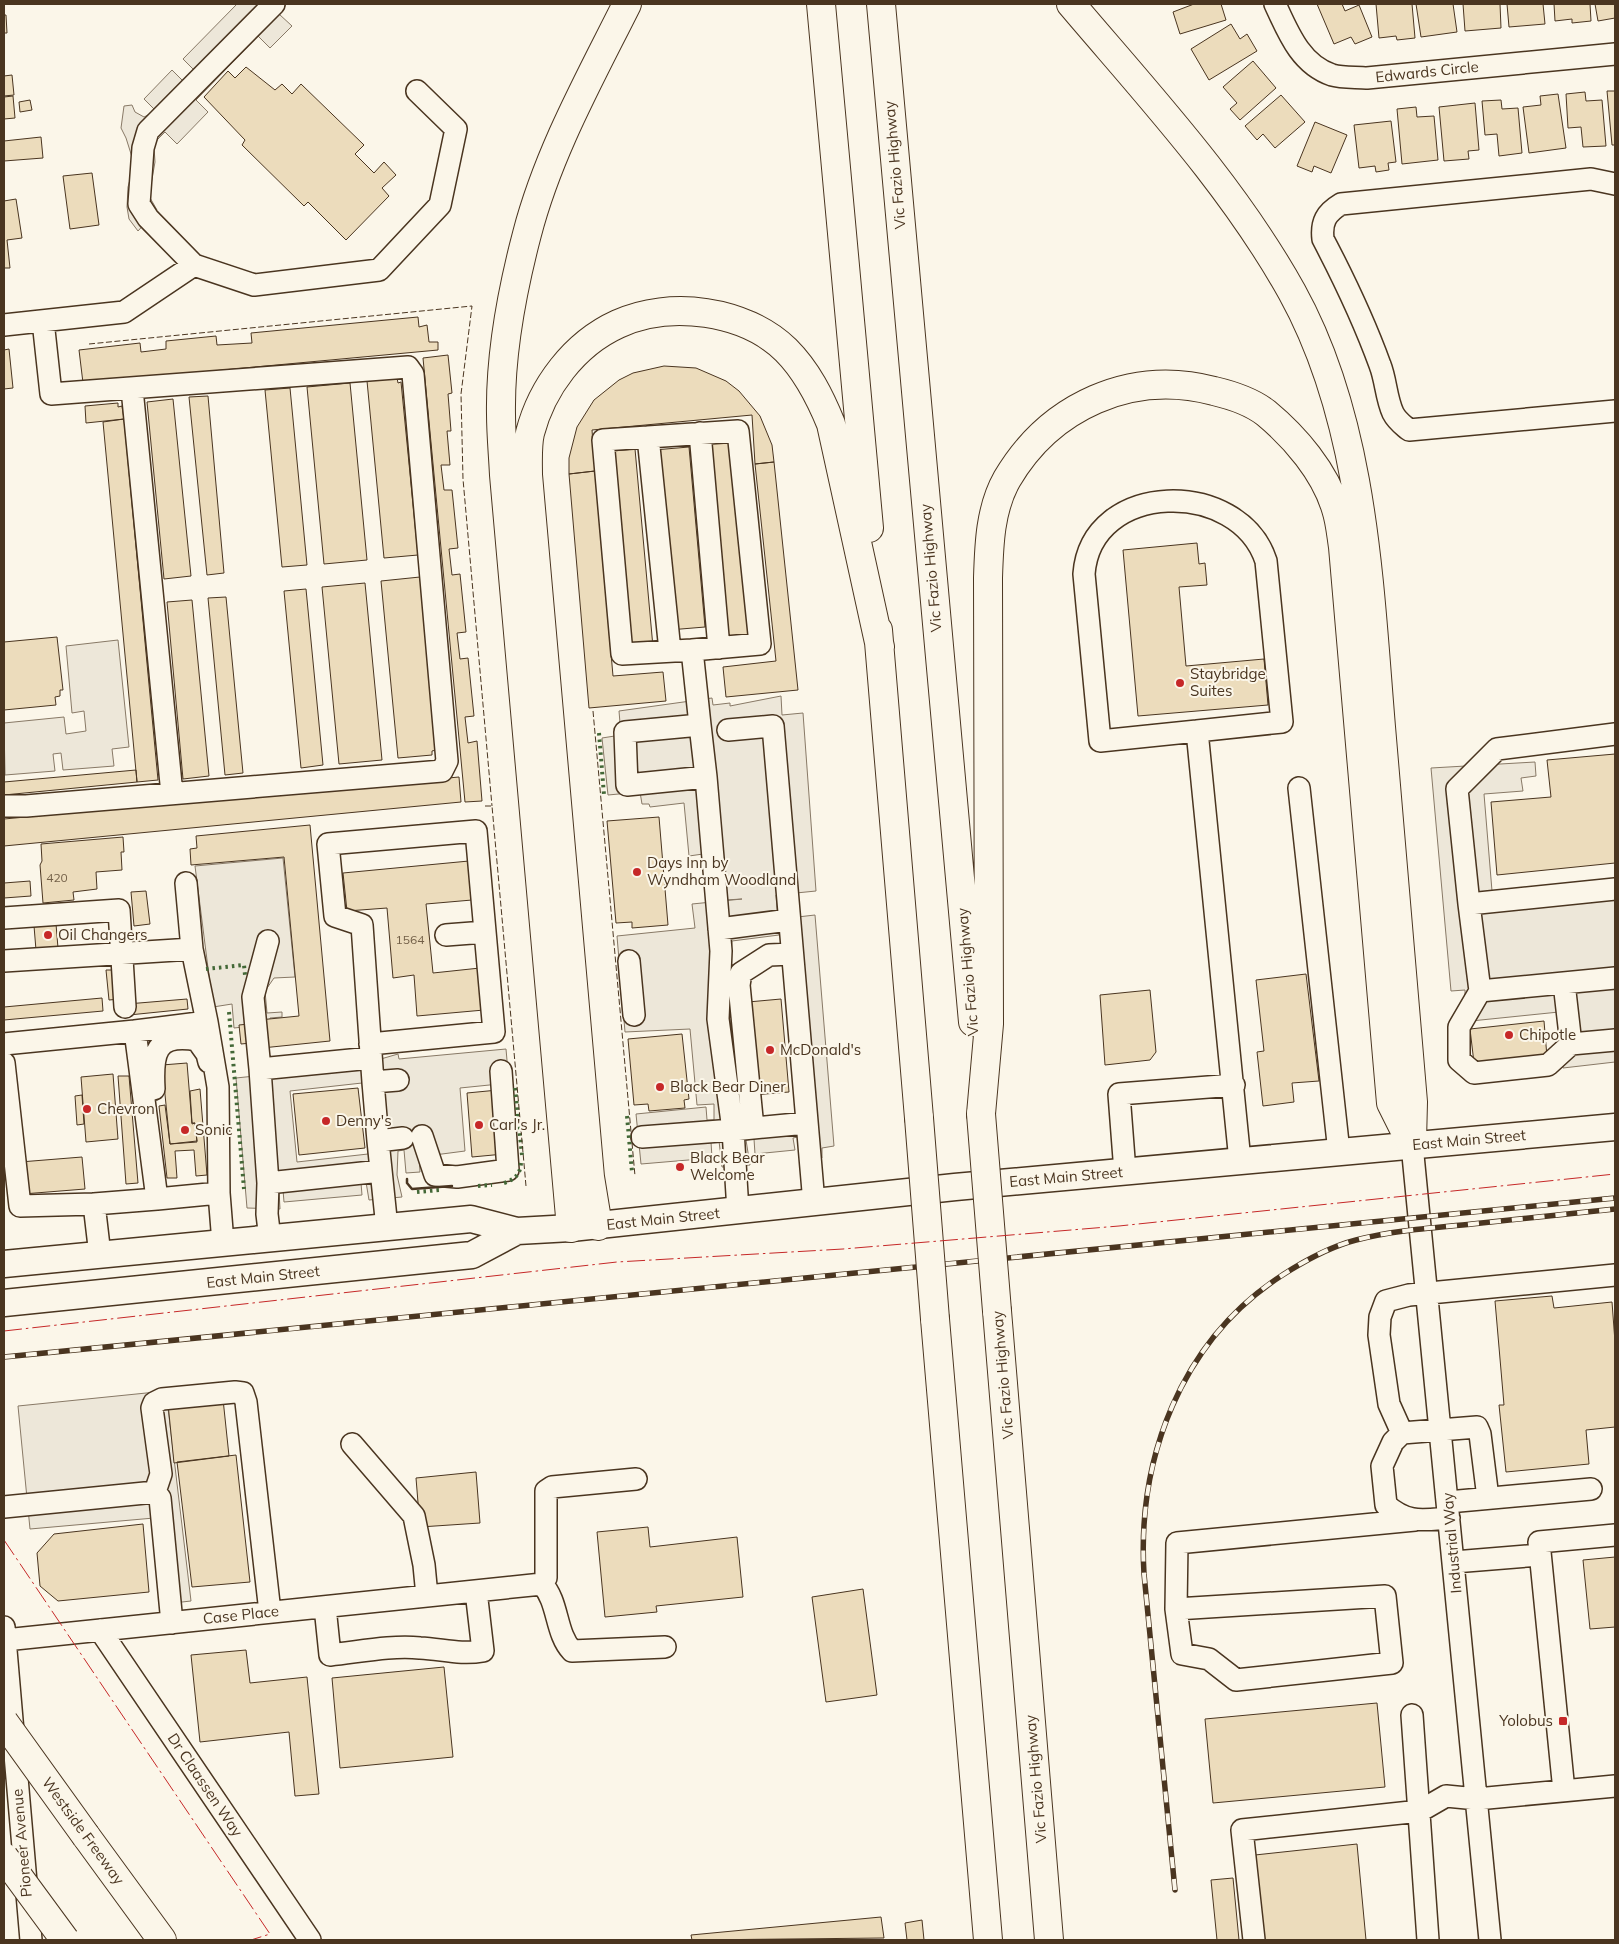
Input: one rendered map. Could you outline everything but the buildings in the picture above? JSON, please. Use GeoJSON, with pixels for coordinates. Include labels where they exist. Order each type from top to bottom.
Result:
{"type":"FeatureCollection","features":[{"type":"Feature","properties":{"kind":"highway"},"geometry":{"type":"LineString","coordinates":[[571,1228],[505,484],[501,413],[504,364],[511,307],[527,233],[565,132],[627,4]]}},
{"type":"Feature","properties":{"kind":"highway"},"geometry":{"type":"LineString","coordinates":[[821,4],[880,647],[988,1940]]}},
{"type":"Feature","properties":{"kind":"highway","name":"Vic Fazio Highway"},"geometry":{"type":"LineString","coordinates":[[881,4],[981,1114],[1049,1940]]}},
{"type":"Feature","properties":{"kind":"highway"},"geometry":{"type":"LineString","coordinates":[[1071,4],[1213,172],[1250,224],[1293,294],[1326,371],[1350,451],[1366,546],[1414,1102],[1412,1145]]}},
{"type":"Feature","properties":{"kind":"highway"},"geometry":{"type":"LineString","coordinates":[[598,1226],[590,1177],[528,475],[530,434],[548,387],[578,351],[618,324],[666,311],[713,313],[749,325],[786,350],[818,391],[831,424],[880,647]]}},
{"type":"Feature","properties":{"kind":"highway"},"geometry":{"type":"LineString","coordinates":[[981,1114],[989,1024],[988,578],[990,536],[996,505],[1007,480],[1030,446],[1070,412],[1100,397],[1143,385],[1193,385],[1230,395],[1264,412],[1292,438],[1318,470],[1336,509],[1343,547],[1391,1103],[1412,1145]]}},
{"type":"Feature","properties":{"kind":"highway","name":"Westside Freeway"},"geometry":{"type":"LineString","coordinates":[[4,1722],[162,1940]]}},
{"type":"Feature","properties":{"kind":"highway"},"geometry":{"type":"LineString","coordinates":[[4,1857],[65,1940]]}},
{"type":"Feature","properties":{"kind":"main road","name":"East Main Street"},"geometry":{"type":"LineString","coordinates":[[4,1264],[471,1219],[517,1232],[598,1226],[1125,1172],[1615,1127]]}},
{"type":"Feature","properties":{"kind":"main road"},"geometry":{"type":"LineString","coordinates":[[279,1276],[322,1257],[369,1252],[387,1228]]}},
{"type":"Feature","properties":{"kind":"main road","name":"East Main Street"},"geometry":{"type":"LineString","coordinates":[[14,1302],[472,1255],[517,1232]]}},
{"type":"Feature","properties":{"kind":"street"},"geometry":{"type":"LineString","coordinates":[[274,4],[148,131],[143,148],[139,204],[148,218],[194,265],[254,285],[379,270],[440,205],[456,129],[417,91]]}},
{"type":"Feature","properties":{"kind":"street","name":"Edwards Circle"},"geometry":{"type":"LineString","coordinates":[[1275,4],[1289,36],[1307,60],[1332,75],[1367,78],[1615,54]]}},
{"type":"Feature","properties":{"kind":"street"},"geometry":{"type":"LineString","coordinates":[[1615,184],[1591,179],[1341,204],[1330,211],[1324,219],[1322,230],[1323,239],[1356,301],[1368,332],[1385,376],[1392,411],[1398,422],[1409,430],[1615,411]]}},
{"type":"Feature","properties":{"kind":"street"},"geometry":{"type":"LineString","coordinates":[[4,325],[124,312],[194,265]]}},
{"type":"Feature","properties":{"kind":"street"},"geometry":{"type":"LineString","coordinates":[[4,806],[442,771],[447,761],[413,374],[408,367],[51,394],[43,321]]}},
{"type":"Feature","properties":{"kind":"street"},"geometry":{"type":"LineString","coordinates":[[132,389],[172,794]]}},
{"type":"Feature","properties":{"kind":"street"},"geometry":{"type":"LineString","coordinates":[[738,430],[760,644],[622,654],[602,440],[648,437],[738,430]]}},
{"type":"Feature","properties":{"kind":"street"},"geometry":{"type":"LineString","coordinates":[[700,433],[719,648]]}},
{"type":"Feature","properties":{"kind":"street"},"geometry":{"type":"LineString","coordinates":[[648,437],[670,651]]}},
{"type":"Feature","properties":{"kind":"street"},"geometry":{"type":"LineString","coordinates":[[1158,501],[1180,502],[1213,508],[1231,516],[1246,527],[1260,545],[1266,561],[1282,722],[1197,731],[1100,741],[1084,562],[1094,543],[1108,524],[1128,508],[1158,501]]}},
{"type":"Feature","properties":{"kind":"street"},"geometry":{"type":"LineString","coordinates":[[692,650],[706,777],[721,951],[718,1019],[743,1129]]}},
{"type":"Feature","properties":{"kind":"street"},"geometry":{"type":"LineString","coordinates":[[700,725],[625,732],[627,785],[706,777]]}},
{"type":"Feature","properties":{"kind":"street"},"geometry":{"type":"LineString","coordinates":[[728,730],[773,726],[814,1203]]}},
{"type":"Feature","properties":{"kind":"street"},"geometry":{"type":"LineString","coordinates":[[1197,731],[1234,1084],[1240,1161]]}},
{"type":"Feature","properties":{"kind":"street"},"geometry":{"type":"LineString","coordinates":[[1615,734],[1497,749],[1457,789],[1480,991],[1459,1027],[1459,1060],[1474,1073],[1548,1065],[1571,1044],[1615,1040]]}},
{"type":"Feature","properties":{"kind":"street"},"geometry":{"type":"LineString","coordinates":[[1299,788],[1339,1152]]}},
{"type":"Feature","properties":{"kind":"street"},"geometry":{"type":"LineString","coordinates":[[260,1068],[370,1051],[494,1032],[476,831],[328,844],[335,916],[362,925],[370,1051],[387,1228]]}},
{"type":"Feature","properties":{"kind":"street"},"geometry":{"type":"LineString","coordinates":[[186,883],[192,949],[218,1087],[219,1193],[223,1243]]}},
{"type":"Feature","properties":{"kind":"street"},"geometry":{"type":"LineString","coordinates":[[1470,904],[1615,888]]}},
{"type":"Feature","properties":{"kind":"street"},"geometry":{"type":"LineString","coordinates":[[4,918],[120,910],[125,1007]]}},
{"type":"Feature","properties":{"kind":"street"},"geometry":{"type":"LineString","coordinates":[[719,929],[789,920]]}},
{"type":"Feature","properties":{"kind":"street"},"geometry":{"type":"LineString","coordinates":[[446,935],[485,932]]}},
{"type":"Feature","properties":{"kind":"street"},"geometry":{"type":"LineString","coordinates":[[268,941],[254,997],[268,1183],[267,1214],[270,1239]]}},
{"type":"Feature","properties":{"kind":"street"},"geometry":{"type":"LineString","coordinates":[[4,961],[192,949]]}},
{"type":"Feature","properties":{"kind":"street"},"geometry":{"type":"LineString","coordinates":[[738,1211],[743,1129],[741,973],[769,955],[792,954]]}},
{"type":"Feature","properties":{"kind":"street"},"geometry":{"type":"LineString","coordinates":[[629,961],[634,1015]]}},
{"type":"Feature","properties":{"kind":"street"},"geometry":{"type":"LineString","coordinates":[[1480,991],[1615,978]]}},
{"type":"Feature","properties":{"kind":"street"},"geometry":{"type":"LineString","coordinates":[[1564,983],[1571,1044]]}},
{"type":"Feature","properties":{"kind":"street"},"geometry":{"type":"LineString","coordinates":[[4,1044],[207,1022]]}},
{"type":"Feature","properties":{"kind":"street"},"geometry":{"type":"LineString","coordinates":[[135,1031],[157,1199]]}},
{"type":"Feature","properties":{"kind":"street"},"geometry":{"type":"LineString","coordinates":[[149,1136],[157,1122],[152,1062],[160,1045],[169,1040],[184,1038],[197,1040],[207,1054],[218,1116]]}},
{"type":"Feature","properties":{"kind":"street"},"geometry":{"type":"LineString","coordinates":[[4,1068],[20,1206],[94,1204],[219,1193]]}},
{"type":"Feature","properties":{"kind":"street"},"geometry":{"type":"LineString","coordinates":[[378,1141],[412,1137],[435,1175],[457,1177],[508,1170],[502,1071]]}},
{"type":"Feature","properties":{"kind":"street"},"geometry":{"type":"LineString","coordinates":[[373,1082],[398,1080]]}},
{"type":"Feature","properties":{"kind":"street"},"geometry":{"type":"LineString","coordinates":[[1125,1172],[1119,1094],[1234,1084]]}},
{"type":"Feature","properties":{"kind":"street"},"geometry":{"type":"LineString","coordinates":[[642,1137],[807,1123]]}},
{"type":"Feature","properties":{"kind":"street","name":"Industrial Way"},"geometry":{"type":"LineString","coordinates":[[1412,1145],[1490,1940]]}},
{"type":"Feature","properties":{"kind":"street"},"geometry":{"type":"LineString","coordinates":[[268,1183],[381,1171]]}},
{"type":"Feature","properties":{"kind":"street"},"geometry":{"type":"LineString","coordinates":[[94,1204],[100,1255]]}},
{"type":"Feature","properties":{"kind":"street"},"geometry":{"type":"LineString","coordinates":[[1402,1433],[1389,1404],[1379,1335],[1380,1318],[1386,1302],[1409,1295],[1615,1275]]}},
{"type":"Feature","properties":{"kind":"street"},"geometry":{"type":"LineString","coordinates":[[155,1492],[160,1474],[152,1408],[154,1403],[162,1399],[235,1392],[243,1394],[246,1402],[270,1612]]}},
{"type":"Feature","properties":{"kind":"street"},"geometry":{"type":"LineString","coordinates":[[1415,1520],[1399,1516],[1386,1505],[1382,1466],[1393,1442],[1402,1433],[1477,1427],[1480,1434],[1488,1498]]}},
{"type":"Feature","properties":{"kind":"street"},"geometry":{"type":"LineString","coordinates":[[352,1444],[414,1516],[424,1565],[427,1596]]}},
{"type":"Feature","properties":{"kind":"street"},"geometry":{"type":"LineString","coordinates":[[636,1479],[552,1487],[546,1491],[546,1578],[542,1584],[549,1592],[566,1644],[572,1651],[665,1646]]}},
{"type":"Feature","properties":{"kind":"street"},"geometry":{"type":"LineString","coordinates":[[1176,1609],[1385,1596],[1392,1662],[1236,1680],[1209,1658],[1182,1654],[1176,1609],[1177,1543],[1415,1520],[1488,1498],[1592,1489]]}},
{"type":"Feature","properties":{"kind":"street"},"geometry":{"type":"LineString","coordinates":[[4,1507],[155,1492]]}},
{"type":"Feature","properties":{"kind":"street"},"geometry":{"type":"LineString","coordinates":[[155,1492],[160,1498],[172,1623]]}},
{"type":"Feature","properties":{"kind":"street"},"geometry":{"type":"LineString","coordinates":[[1564,1791],[1539,1542],[1615,1535]]}},
{"type":"Feature","properties":{"kind":"street"},"geometry":{"type":"LineString","coordinates":[[1454,1562],[1540,1554]]}},
{"type":"Feature","properties":{"kind":"street","name":"Case Place"},"geometry":{"type":"LineString","coordinates":[[5,1633],[100,1630],[542,1584]]}},
{"type":"Feature","properties":{"kind":"street"},"geometry":{"type":"LineString","coordinates":[[325,1607],[330,1654],[413,1647],[454,1653],[475,1652],[482,1651],[476,1591]]}},
{"type":"Feature","properties":{"kind":"street","name":"Dr Claassen Way"},"geometry":{"type":"LineString","coordinates":[[100,1630],[310,1940]]}},
{"type":"Feature","properties":{"kind":"street","name":"Pioneer Avenue"},"geometry":{"type":"LineString","coordinates":[[5,1633],[31,1940]]}},
{"type":"Feature","properties":{"kind":"street"},"geometry":{"type":"LineString","coordinates":[[1412,1715],[1420,1811],[1418,1829],[1428,1940]]}},
{"type":"Feature","properties":{"kind":"street"},"geometry":{"type":"LineString","coordinates":[[1254,1940],[1242,1830],[1420,1811],[1446,1796],[1477,1799],[1615,1786]]}},
{"type":"Feature","properties":{"kind":"shaded area"},"geometry":{"type":"Polygon","coordinates":[[[237,4],[281,4],[285,8],[279,14],[292,26],[270,48],[258,36],[196,100],[208,112],[177,144],[165,132],[157,140],[154,147],[155,162],[149,196],[157,210],[138,231],[129,219],[127,207],[128,187],[133,169],[132,157],[121,128],[124,106],[132,105],[135,112],[144,117],[156,111],[144,99],[172,70],[184,82],[195,71],[183,59],[237,4]]]}},
{"type":"Feature","properties":{"kind":"shaded area"},"geometry":{"type":"Polygon","coordinates":[[[118,640],[129,747],[112,749],[114,766],[63,770],[61,753],[53,754],[55,771],[5,775],[4,723],[64,717],[66,734],[86,731],[84,711],[72,713],[66,646],[118,640]]]}},
{"type":"Feature","properties":{"kind":"shaded area"},"geometry":{"type":"Polygon","coordinates":[[[781,696],[782,715],[803,713],[816,891],[776,895],[779,935],[732,941],[727,1016],[739,1119],[796,1114],[780,919],[815,915],[834,1146],[822,1148],[822,1158],[800,1160],[798,1137],[793,1138],[795,1150],[755,1154],[754,1139],[746,1140],[750,1165],[722,1167],[719,1141],[711,1142],[712,1158],[641,1164],[636,1114],[706,1107],[707,1120],[714,1120],[714,1104],[697,1105],[690,1029],[625,1032],[617,936],[695,928],[692,904],[742,899],[708,901],[703,854],[689,856],[684,803],[650,807],[649,804],[642,804],[640,792],[608,795],[602,738],[621,735],[619,711],[712,698],[713,705],[730,703],[730,706],[781,696]]]}},
{"type":"Feature","properties":{"kind":"shaded area"},"geometry":{"type":"Polygon","coordinates":[[[1535,762],[1536,776],[1521,778],[1523,791],[1484,794],[1492,891],[1615,880],[1615,1062],[1563,1068],[1559,1012],[1471,1021],[1465,1012],[1465,990],[1451,991],[1431,768],[1535,762]]]}},
{"type":"Feature","properties":{"kind":"shaded area"},"geometry":{"type":"Polygon","coordinates":[[[283,858],[295,977],[274,978],[265,991],[267,1013],[282,1012],[282,1017],[270,1018],[271,1024],[234,1028],[232,1004],[213,1007],[195,866],[283,858]]]}},
{"type":"Feature","properties":{"kind":"shaded area"},"geometry":{"type":"Polygon","coordinates":[[[506,1049],[509,1083],[460,1088],[465,1151],[419,1157],[420,1172],[406,1173],[404,1150],[398,1151],[397,1175],[402,1197],[369,1200],[366,1182],[361,1183],[362,1195],[284,1202],[283,1190],[279,1190],[280,1209],[247,1208],[236,1078],[360,1065],[398,1054],[399,1059],[506,1049]],[[362,1083],[290,1091],[297,1162],[368,1154],[362,1083]]]}},
{"type":"Feature","properties":{"kind":"shaded area"},"geometry":{"type":"Polygon","coordinates":[[[166,1391],[191,1601],[164,1604],[154,1518],[30,1529],[18,1406],[166,1391]]]}},
{"type":"Feature","properties":{"kind":"railway"},"geometry":{"type":"LineString","coordinates":[[4,1357],[1615,1198]]}},
{"type":"Feature","properties":{"kind":"railway"},"geometry":{"type":"LineString","coordinates":[[1175,1890],[1144,1574],[1144,1531],[1148,1488],[1158,1446],[1172,1406],[1192,1368],[1216,1334],[1246,1303],[1290,1270],[1336,1246],[1356,1240],[1399,1232],[1615,1209]]}},
{"type":"Feature","properties":{"kind":"hedge"},"geometry":{"type":"LineString","coordinates":[[599,733],[604,795]]}},
{"type":"Feature","properties":{"kind":"hedge"},"geometry":{"type":"LineString","coordinates":[[206,969],[244,965],[245,975]]}},
{"type":"Feature","properties":{"kind":"hedge"},"geometry":{"type":"LineString","coordinates":[[229,1012],[244,1189]]}},
{"type":"Feature","properties":{"kind":"hedge"},"geometry":{"type":"LineString","coordinates":[[515,1088],[522,1155]]}},
{"type":"Feature","properties":{"kind":"hedge"},"geometry":{"type":"LineString","coordinates":[[627,1116],[632,1172]]}},
{"type":"Feature","properties":{"kind":"hedge"},"geometry":{"type":"LineString","coordinates":[[504,1183],[516,1176],[521,1163]]}},
{"type":"Feature","properties":{"kind":"hedge"},"geometry":{"type":"LineString","coordinates":[[478,1186],[492,1185]]}},
{"type":"Feature","properties":{"kind":"hedge"},"geometry":{"type":"LineString","coordinates":[[417,1192],[440,1190]]}},
{"type":"Feature","properties":{"kind":"fence"},"geometry":{"type":"LineString","coordinates":[[89,344],[472,306],[461,394],[463,479],[492,806]]}},
{"type":"Feature","properties":{"kind":"fence"},"geometry":{"type":"LineString","coordinates":[[593,711],[635,1176]]}},
{"type":"Feature","properties":{"kind":"fence"},"geometry":{"type":"LineString","coordinates":[[485,806],[492,806],[526,1186]]}},
{"type":"Feature","properties":{"kind":"wall"},"geometry":{"type":"LineString","coordinates":[[407,1179],[407,1183],[412,1189],[452,1186]]}},
{"type":"Feature","properties":{"kind":"power"},"geometry":{"type":"LineString","coordinates":[[4,1331],[617,1262],[843,1249],[1119,1226],[1615,1174]]}},
{"type":"Feature","properties":{"kind":"power"},"geometry":{"type":"LineString","coordinates":[[4,1540],[270,1934],[251,1940]]}},
{"type":"Feature","properties":{"kind":"place","name":"Staybridge Suites"},"geometry":{"type":"Point","coordinates":[1180,683]}},
{"type":"Feature","properties":{"kind":"place","name":"Days Inn by Wyndham Woodland"},"geometry":{"type":"Point","coordinates":[637,872]}},
{"type":"Feature","properties":{"kind":"place","name":"Oil Changers"},"geometry":{"type":"Point","coordinates":[48,935]}},
{"type":"Feature","properties":{"kind":"place","name":"Chipotle"},"geometry":{"type":"Point","coordinates":[1509,1035]}},
{"type":"Feature","properties":{"kind":"place","name":"McDonald's"},"geometry":{"type":"Point","coordinates":[770,1050]}},
{"type":"Feature","properties":{"kind":"place","name":"Black Bear Diner"},"geometry":{"type":"Point","coordinates":[660,1087]}},
{"type":"Feature","properties":{"kind":"place","name":"Chevron"},"geometry":{"type":"Point","coordinates":[87,1109]}},
{"type":"Feature","properties":{"kind":"place","name":"Denny's"},"geometry":{"type":"Point","coordinates":[326,1121]}},
{"type":"Feature","properties":{"kind":"place","name":"Carl's Jr."},"geometry":{"type":"Point","coordinates":[479,1125]}},
{"type":"Feature","properties":{"kind":"place","name":"Sonic"},"geometry":{"type":"Point","coordinates":[185,1130]}},
{"type":"Feature","properties":{"kind":"place","name":"Black Bear Welcome"},"geometry":{"type":"Point","coordinates":[680,1167]}},
{"type":"Feature","properties":{"kind":"place","name":"Yolobus"},"geometry":{"type":"Point","coordinates":[1563,1721]}}]}
